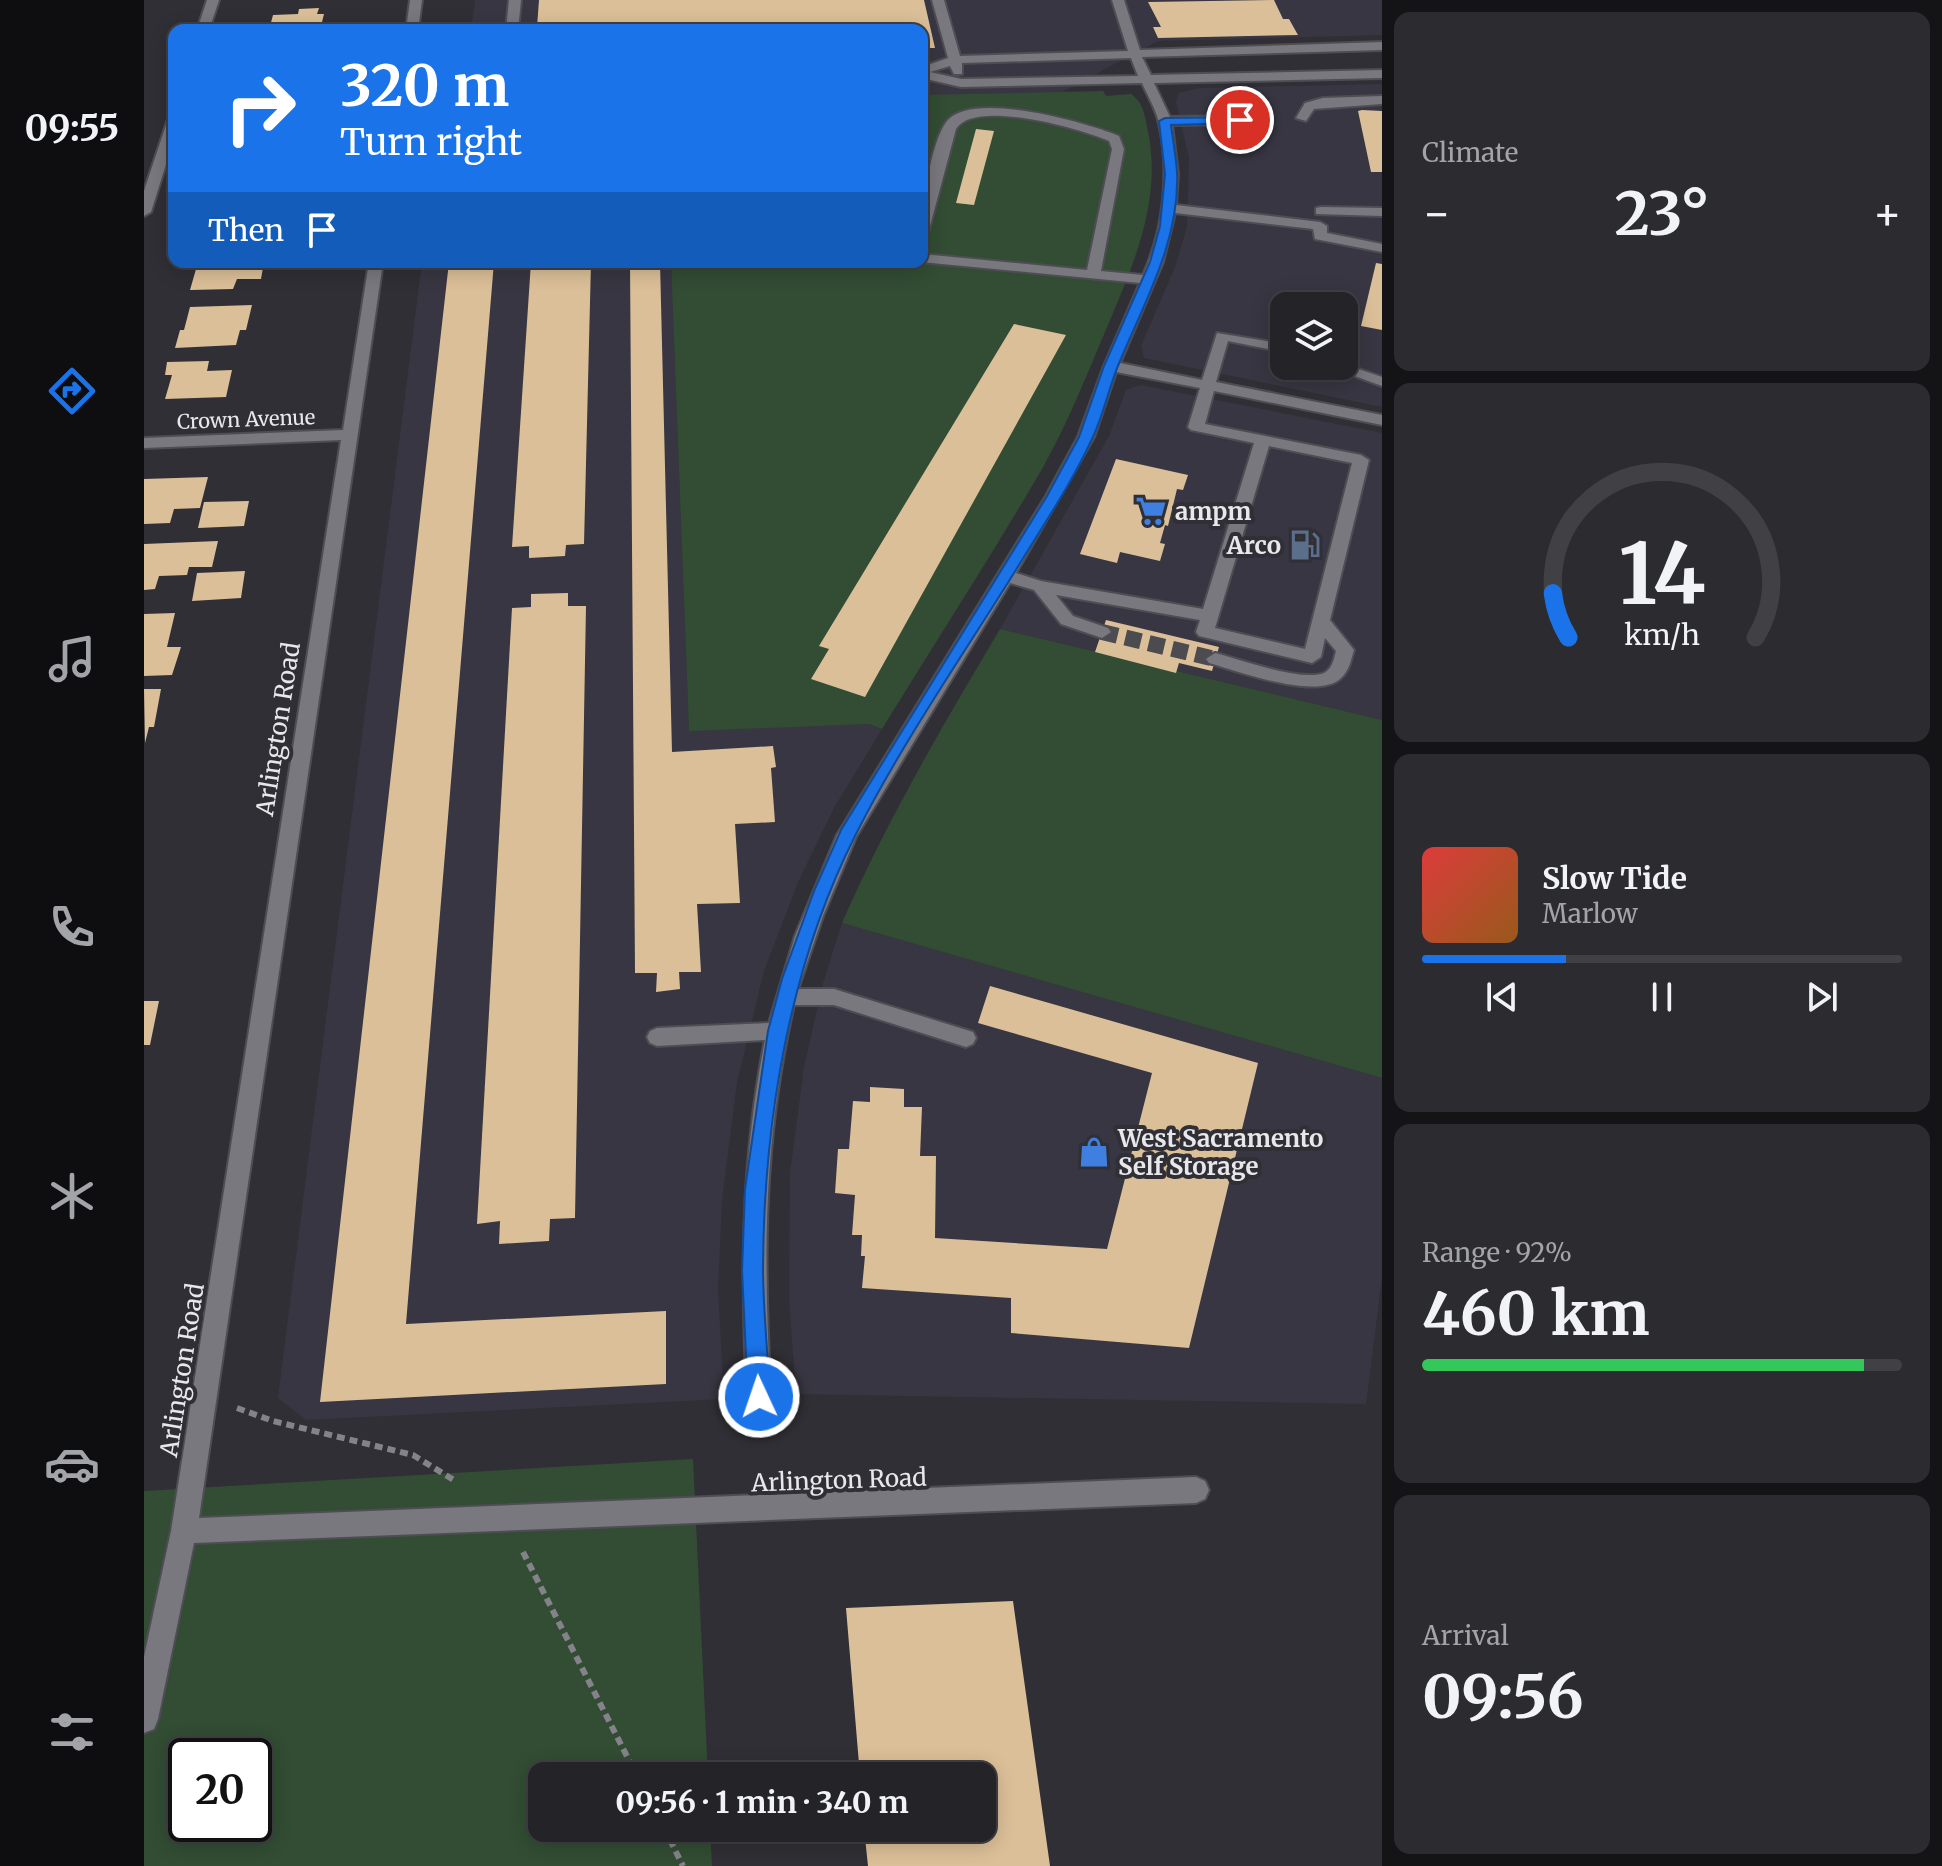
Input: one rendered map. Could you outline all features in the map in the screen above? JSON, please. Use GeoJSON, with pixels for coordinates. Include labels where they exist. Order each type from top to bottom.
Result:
{"type":"FeatureCollection","features":[{"type":"Feature","properties":{"kind":"street"},"geometry":{"type":"LineString","coordinates":[[205,24],[213,0]]}},
{"type":"Feature","properties":{"kind":"street"},"geometry":{"type":"LineString","coordinates":[[413,24],[416,0]]}},
{"type":"Feature","properties":{"kind":"street"},"geometry":{"type":"LineString","coordinates":[[513,24],[515,0]]}},
{"type":"Feature","properties":{"kind":"street"},"geometry":{"type":"LineString","coordinates":[[938,0],[961,83]]}},
{"type":"Feature","properties":{"kind":"street"},"geometry":{"type":"LineString","coordinates":[[759,1397],[752,1271],[755,1189],[777,1031],[786,997],[823,891],[847,835],[1054,496],[1086,437],[1111,366],[1149,280],[1169,208],[1171,156],[1165,121],[1134,52],[1118,0]]}},
{"type":"Feature","properties":{"kind":"street"},"geometry":{"type":"LineString","coordinates":[[928,70],[955,60],[1382,46]]}},
{"type":"Feature","properties":{"kind":"street"},"geometry":{"type":"LineString","coordinates":[[928,74],[961,83],[1382,74]]}},
{"type":"Feature","properties":{"kind":"street"},"geometry":{"type":"LineString","coordinates":[[1302,118],[1309,106],[1323,102],[1382,100]]}},
{"type":"Feature","properties":{"kind":"street"},"geometry":{"type":"LineString","coordinates":[[928,208],[950,128],[963,114],[984,111],[1097,129],[1114,139],[1118,149],[1093,275]]}},
{"type":"Feature","properties":{"kind":"street"},"geometry":{"type":"LineString","coordinates":[[1165,121],[1240,120]]}},
{"type":"Feature","properties":{"kind":"street"},"geometry":{"type":"LineString","coordinates":[[144,212],[168,138]]}},
{"type":"Feature","properties":{"kind":"street"},"geometry":{"type":"LineString","coordinates":[[1169,208],[1320,226],[1320,236],[1382,248]]}},
{"type":"Feature","properties":{"kind":"street"},"geometry":{"type":"LineString","coordinates":[[1321,211],[1382,212]]}},
{"type":"Feature","properties":{"kind":"street"},"geometry":{"type":"LineString","coordinates":[[1345,213],[1382,222]]}},
{"type":"Feature","properties":{"kind":"street"},"geometry":{"type":"LineString","coordinates":[[928,259],[1149,280]]}},
{"type":"Feature","properties":{"kind":"street","name":"Arlington Road"},"geometry":{"type":"LineString","coordinates":[[375,268],[184,1531],[1196,1490]]}},
{"type":"Feature","properties":{"kind":"street"},"geometry":{"type":"LineString","coordinates":[[1263,440],[1205,632],[1312,657],[1361,460],[1263,440],[1196,427],[1222,336],[1270,345]]}},
{"type":"Feature","properties":{"kind":"street"},"geometry":{"type":"LineString","coordinates":[[1111,366],[1382,420]]}},
{"type":"Feature","properties":{"kind":"street"},"geometry":{"type":"LineString","coordinates":[[1358,374],[1382,382]]}},
{"type":"Feature","properties":{"kind":"street","name":"Crown Avenue"},"geometry":{"type":"LineString","coordinates":[[144,443],[349,435]]}},
{"type":"Feature","properties":{"kind":"street"},"geometry":{"type":"LineString","coordinates":[[1004,575],[1040,586],[1208,616]]}},
{"type":"Feature","properties":{"kind":"street"},"geometry":{"type":"LineString","coordinates":[[1040,586],[1067,620],[1102,632]]}},
{"type":"Feature","properties":{"kind":"street"},"geometry":{"type":"LineString","coordinates":[[1215,659],[1298,678],[1319,681],[1330,678],[1338,671],[1345,650],[1321,621]]}},
{"type":"Feature","properties":{"kind":"street"},"geometry":{"type":"LineString","coordinates":[[786,997],[834,997],[966,1038]]}},
{"type":"Feature","properties":{"kind":"street"},"geometry":{"type":"LineString","coordinates":[[657,1037],[777,1031]]}},
{"type":"Feature","properties":{"kind":"street"},"geometry":{"type":"LineString","coordinates":[[144,1719],[184,1531]]}},
{"type":"Feature","properties":{"kind":"path"},"geometry":{"type":"LineString","coordinates":[[205,1391],[273,1421],[413,1455],[457,1482],[504,1519],[544,1588],[630,1762]]}},
{"type":"Feature","properties":{"kind":"path"},"geometry":{"type":"LineString","coordinates":[[671,1842],[683,1866]]}},
{"type":"Feature","properties":{"kind":"shaded area"},"geometry":{"type":"Polygon","coordinates":[[[475,0],[1382,0],[1382,35],[1158,41],[1060,93],[928,95],[928,24],[472,24],[475,0]]]}},
{"type":"Feature","properties":{"kind":"shaded area"},"geometry":{"type":"Polygon","coordinates":[[[1382,84],[1382,407],[1144,358],[1141,346],[1175,267],[1187,227],[1189,158],[1176,102],[1178,93],[1199,88],[1382,84]]]}},
{"type":"Feature","properties":{"kind":"shaded area"},"geometry":{"type":"Polygon","coordinates":[[[421,268],[671,268],[689,730],[869,724],[882,729],[834,808],[799,880],[764,971],[737,1082],[722,1200],[718,1289],[724,1399],[306,1420],[278,1398],[421,268]]]}},
{"type":"Feature","properties":{"kind":"shaded area"},"geometry":{"type":"Polygon","coordinates":[[[1141,385],[1382,433],[1382,720],[1000,629],[1109,436],[1126,390],[1141,385]]]}},
{"type":"Feature","properties":{"kind":"shaded area"},"geometry":{"type":"Polygon","coordinates":[[[842,923],[1382,1078],[1382,1278],[1366,1404],[796,1394],[789,1299],[790,1173],[804,1067],[823,983],[842,923]]]}},
{"type":"Feature","properties":{"kind":"green space"},"geometry":{"type":"Polygon","coordinates":[[[1103,91],[1106,96],[1131,94],[1143,111],[1151,157],[1148,207],[1136,255],[1085,380],[1042,469],[882,729],[869,724],[689,731],[671,268],[928,268],[928,95],[1103,91]]]}},
{"type":"Feature","properties":{"kind":"green space"},"geometry":{"type":"Polygon","coordinates":[[[1000,629],[1382,720],[1382,1078],[842,923],[897,810],[1000,629]]]}},
{"type":"Feature","properties":{"kind":"green space"},"geometry":{"type":"Polygon","coordinates":[[[693,1459],[707,1762],[528,1762],[528,1842],[711,1842],[712,1866],[144,1866],[144,1491],[693,1459]]]}},
{"type":"Feature","properties":{"kind":"building"},"geometry":{"type":"Polygon","coordinates":[[[539,0],[924,0],[935,48],[928,48],[928,24],[537,24],[539,0]]]}},
{"type":"Feature","properties":{"kind":"building"},"geometry":{"type":"Polygon","coordinates":[[[1274,0],[1283,19],[1289,19],[1298,35],[1158,38],[1153,27],[1161,27],[1148,2],[1274,0]]]}},
{"type":"Feature","properties":{"kind":"building"},"geometry":{"type":"Polygon","coordinates":[[[319,8],[317,14],[324,14],[322,24],[271,24],[273,15],[298,14],[299,9],[319,8]]]}},
{"type":"Feature","properties":{"kind":"building"},"geometry":{"type":"Polygon","coordinates":[[[1358,111],[1382,111],[1382,172],[1371,172],[1358,111]]]}},
{"type":"Feature","properties":{"kind":"building"},"geometry":{"type":"Polygon","coordinates":[[[976,129],[994,131],[974,205],[956,203],[976,129]]]}},
{"type":"Feature","properties":{"kind":"building"},"geometry":{"type":"Polygon","coordinates":[[[1376,263],[1382,264],[1382,330],[1361,326],[1376,263]]]}},
{"type":"Feature","properties":{"kind":"building"},"geometry":{"type":"Polygon","coordinates":[[[196,268],[263,268],[261,279],[237,279],[233,289],[190,290],[196,268]]]}},
{"type":"Feature","properties":{"kind":"building"},"geometry":{"type":"Polygon","coordinates":[[[448,268],[494,268],[406,1324],[666,1311],[666,1384],[320,1402],[448,268]]]}},
{"type":"Feature","properties":{"kind":"building"},"geometry":{"type":"Polygon","coordinates":[[[531,268],[591,268],[584,544],[566,545],[565,556],[529,558],[529,546],[512,547],[531,268]]]}},
{"type":"Feature","properties":{"kind":"building"},"geometry":{"type":"Polygon","coordinates":[[[630,268],[660,268],[672,752],[773,746],[776,767],[771,768],[775,822],[735,824],[740,903],[697,904],[701,972],[679,972],[680,989],[656,992],[657,973],[635,973],[630,268]]]}},
{"type":"Feature","properties":{"kind":"building"},"geometry":{"type":"Polygon","coordinates":[[[252,305],[246,330],[240,330],[236,345],[175,348],[190,307],[252,305]]]}},
{"type":"Feature","properties":{"kind":"building"},"geometry":{"type":"Polygon","coordinates":[[[1014,324],[1066,335],[865,697],[811,679],[829,649],[819,646],[1014,324]]]}},
{"type":"Feature","properties":{"kind":"building"},"geometry":{"type":"Polygon","coordinates":[[[209,361],[207,371],[232,370],[226,397],[165,399],[172,375],[165,375],[167,362],[209,361]]]}},
{"type":"Feature","properties":{"kind":"building"},"geometry":{"type":"Polygon","coordinates":[[[1116,459],[1188,475],[1183,490],[1177,489],[1168,526],[1165,525],[1160,543],[1165,544],[1160,561],[1120,552],[1117,563],[1080,554],[1116,459]]]}},
{"type":"Feature","properties":{"kind":"building"},"geometry":{"type":"Polygon","coordinates":[[[208,477],[200,508],[174,509],[170,523],[144,524],[144,479],[208,477]]]}},
{"type":"Feature","properties":{"kind":"building"},"geometry":{"type":"Polygon","coordinates":[[[249,501],[244,526],[198,528],[204,502],[249,501]]]}},
{"type":"Feature","properties":{"kind":"building"},"geometry":{"type":"Polygon","coordinates":[[[218,541],[212,567],[189,567],[187,575],[159,576],[155,589],[144,590],[144,544],[218,541]]]}},
{"type":"Feature","properties":{"kind":"building"},"geometry":{"type":"Polygon","coordinates":[[[245,571],[241,598],[192,601],[197,573],[245,571]]]}},
{"type":"Feature","properties":{"kind":"building"},"geometry":{"type":"Polygon","coordinates":[[[568,593],[568,606],[586,606],[575,1218],[550,1219],[549,1241],[499,1244],[500,1221],[477,1224],[512,608],[531,607],[531,594],[568,593]]]}},
{"type":"Feature","properties":{"kind":"building"},"geometry":{"type":"Polygon","coordinates":[[[175,613],[167,647],[181,647],[172,675],[144,676],[144,614],[175,613]]]}},
{"type":"Feature","properties":{"kind":"building"},"geometry":{"type":"Polygon","coordinates":[[[1106,620],[1219,647],[1212,671],[1179,663],[1176,673],[1095,652],[1106,620]]]}},
{"type":"Feature","properties":{"kind":"building"},"geometry":{"type":"Polygon","coordinates":[[[144,689],[161,689],[154,727],[149,727],[145,743],[144,689]]]}},
{"type":"Feature","properties":{"kind":"building"},"geometry":{"type":"Polygon","coordinates":[[[990,986],[1258,1063],[1189,1348],[1011,1333],[1011,1298],[862,1288],[865,1256],[861,1256],[862,1235],[852,1235],[855,1195],[835,1193],[838,1149],[849,1149],[853,1101],[870,1102],[870,1087],[904,1089],[904,1107],[922,1107],[920,1156],[936,1156],[935,1238],[1107,1249],[1152,1073],[978,1023],[990,986]]]}},
{"type":"Feature","properties":{"kind":"building"},"geometry":{"type":"Polygon","coordinates":[[[144,1001],[159,1001],[150,1045],[144,1045],[144,1001]]]}},
{"type":"Feature","properties":{"kind":"building"},"geometry":{"type":"Polygon","coordinates":[[[1013,1601],[1050,1866],[868,1866],[865,1842],[996,1842],[996,1762],[859,1762],[846,1608],[1013,1601]]]}},
{"type":"Feature","properties":{"kind":"tunnel"},"geometry":{"type":"LineString","coordinates":[[1102,632],[1215,659]]}},
{"type":"Feature","properties":{"kind":"place","name":"ampm"},"geometry":{"type":"Point","coordinates":[1151,511]}},
{"type":"Feature","properties":{"kind":"place","name":"Arco"},"geometry":{"type":"Point","coordinates":[1305,545]}},
{"type":"Feature","properties":{"kind":"place","name":"West Sacramento Self Storage"},"geometry":{"type":"Point","coordinates":[1094,1152]}},
{"type":"Feature","properties":{"kind":"route"},"geometry":{"type":"LineString","coordinates":[[759,1397],[752,1271],[755,1189],[777,1031],[791,979],[823,891],[847,835],[878,779],[1054,496],[1086,437],[1120,343],[1156,262],[1166,226],[1171,156],[1165,121],[1240,120]]}}]}
